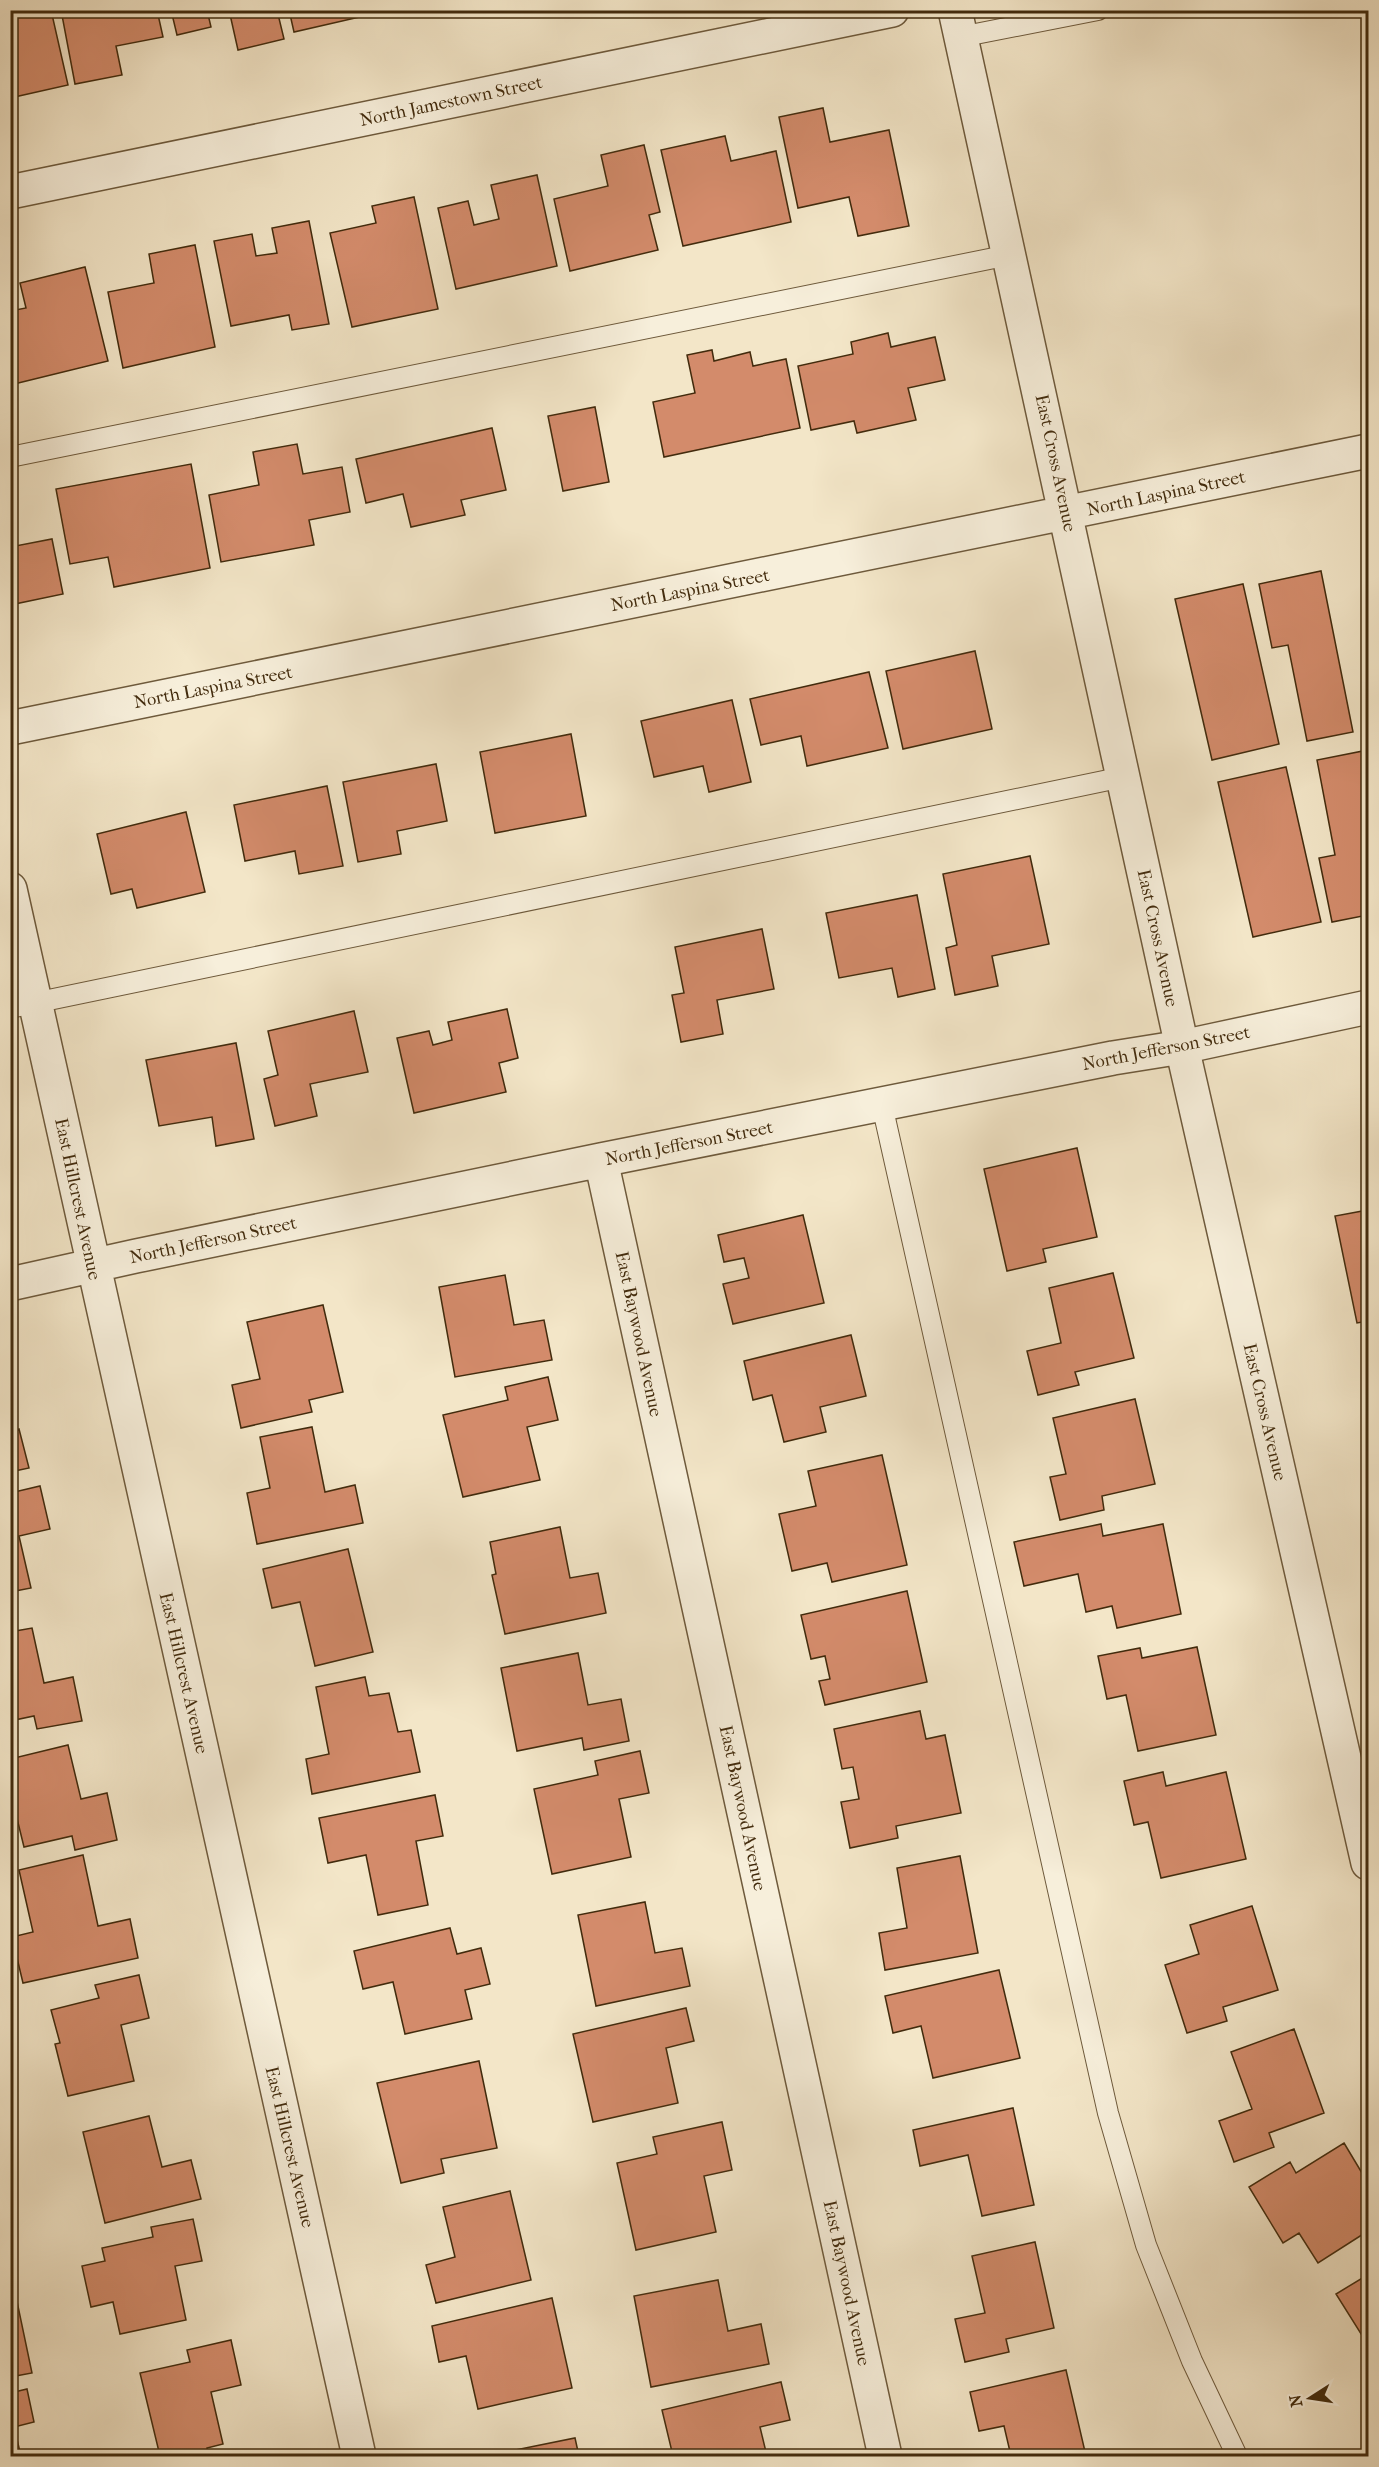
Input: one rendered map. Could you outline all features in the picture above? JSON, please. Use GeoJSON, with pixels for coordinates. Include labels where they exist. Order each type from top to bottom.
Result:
{"type":"FeatureCollection","features":[{"type":"Feature","properties":{"kind":"street","name":"North Jamestown Street"},"geometry":{"type":"LineString","coordinates":[[10,192],[892,10]]}},
{"type":"Feature","properties":{"kind":"street","name":"East Cross Avenue"},"geometry":{"type":"LineString","coordinates":[[958,24],[1182,1047],[1368,1863]]}},
{"type":"Feature","properties":{"kind":"street","name":"North Laspina Street"},"geometry":{"type":"LineString","coordinates":[[10,728],[1368,451]]}},
{"type":"Feature","properties":{"kind":"street","name":"East Hillcrest Avenue"},"geometry":{"type":"LineString","coordinates":[[10,889],[23,1005],[93,1267],[358,2457]]}},
{"type":"Feature","properties":{"kind":"street","name":"North Jefferson Street"},"geometry":{"type":"LineString","coordinates":[[10,1284],[601,1160],[1113,1058],[1182,1047],[1368,1007]]}},
{"type":"Feature","properties":{"kind":"street","name":"East Baywood Avenue"},"geometry":{"type":"LineString","coordinates":[[601,1160],[885,2457]]}},
{"type":"Feature","properties":{"kind":"lane"},"geometry":{"type":"LineString","coordinates":[[958,24],[1098,10]]}},
{"type":"Feature","properties":{"kind":"lane"},"geometry":{"type":"LineString","coordinates":[[10,457],[1010,255]]}},
{"type":"Feature","properties":{"kind":"lane"},"geometry":{"type":"LineString","coordinates":[[23,1005],[1123,777]]}},
{"type":"Feature","properties":{"kind":"lane"},"geometry":{"type":"LineString","coordinates":[[882,1105],[1108,2113],[1146,2244],[1192,2361],[1237,2457]]}},
{"type":"Feature","properties":{"kind":"building"},"geometry":{"type":"Polygon","coordinates":[[[10,10],[51,10],[68,85],[10,98],[10,10]]]}},
{"type":"Feature","properties":{"kind":"building"},"geometry":{"type":"Polygon","coordinates":[[[61,10],[157,10],[163,37],[116,46],[122,75],[75,84],[61,10]]]}},
{"type":"Feature","properties":{"kind":"building"},"geometry":{"type":"Polygon","coordinates":[[[171,10],[207,10],[211,27],[177,35],[171,10]]]}},
{"type":"Feature","properties":{"kind":"building"},"geometry":{"type":"Polygon","coordinates":[[[229,10],[277,10],[284,39],[238,50],[229,10]]]}},
{"type":"Feature","properties":{"kind":"building"},"geometry":{"type":"Polygon","coordinates":[[[289,10],[386,10],[386,11],[294,32],[289,10]]]}},
{"type":"Feature","properties":{"kind":"building"},"geometry":{"type":"Polygon","coordinates":[[[405,10],[422,10],[406,14],[405,10]]]}},
{"type":"Feature","properties":{"kind":"building"},"geometry":{"type":"Polygon","coordinates":[[[823,108],[830,142],[889,130],[909,226],[858,236],[849,197],[798,208],[779,117],[823,108]]]}},
{"type":"Feature","properties":{"kind":"building"},"geometry":{"type":"Polygon","coordinates":[[[725,136],[731,161],[776,151],[791,222],[683,246],[661,150],[725,136]]]}},
{"type":"Feature","properties":{"kind":"building"},"geometry":{"type":"Polygon","coordinates":[[[644,145],[660,212],[649,215],[658,250],[570,271],[554,199],[608,186],[601,155],[644,145]]]}},
{"type":"Feature","properties":{"kind":"building"},"geometry":{"type":"Polygon","coordinates":[[[537,175],[557,266],[456,289],[438,208],[468,201],[474,225],[499,219],[491,185],[537,175]]]}},
{"type":"Feature","properties":{"kind":"building"},"geometry":{"type":"Polygon","coordinates":[[[414,197],[438,309],[352,327],[330,233],[376,223],[372,206],[414,197]]]}},
{"type":"Feature","properties":{"kind":"building"},"geometry":{"type":"Polygon","coordinates":[[[309,221],[329,324],[292,330],[289,315],[231,326],[214,241],[252,234],[256,256],[277,253],[272,228],[309,221]]]}},
{"type":"Feature","properties":{"kind":"building"},"geometry":{"type":"Polygon","coordinates":[[[195,245],[215,347],[123,368],[108,292],[154,283],[149,254],[195,245]]]}},
{"type":"Feature","properties":{"kind":"building"},"geometry":{"type":"Polygon","coordinates":[[[85,267],[108,361],[10,385],[10,311],[26,308],[20,283],[85,267]]]}},
{"type":"Feature","properties":{"kind":"building"},"geometry":{"type":"Polygon","coordinates":[[[888,333],[891,347],[935,337],[945,380],[908,388],[916,420],[857,433],[854,421],[811,430],[798,366],[853,354],[851,342],[888,333]]]}},
{"type":"Feature","properties":{"kind":"building"},"geometry":{"type":"Polygon","coordinates":[[[712,350],[714,361],[750,352],[753,366],[786,359],[800,428],[664,457],[653,402],[695,393],[687,355],[712,350]]]}},
{"type":"Feature","properties":{"kind":"building"},"geometry":{"type":"Polygon","coordinates":[[[595,407],[609,482],[563,491],[548,416],[595,407]]]}},
{"type":"Feature","properties":{"kind":"building"},"geometry":{"type":"Polygon","coordinates":[[[492,428],[506,490],[461,500],[465,515],[411,527],[403,494],[366,503],[356,459],[492,428]]]}},
{"type":"Feature","properties":{"kind":"building"},"geometry":{"type":"Polygon","coordinates":[[[297,444],[303,474],[342,467],[350,512],[309,520],[314,545],[221,562],[209,495],[259,485],[253,452],[297,444]]]}},
{"type":"Feature","properties":{"kind":"building"},"geometry":{"type":"Polygon","coordinates":[[[191,464],[210,568],[114,587],[108,557],[70,564],[56,489],[191,464]]]}},
{"type":"Feature","properties":{"kind":"building"},"geometry":{"type":"Polygon","coordinates":[[[52,539],[63,594],[10,605],[10,547],[52,539]]]}},
{"type":"Feature","properties":{"kind":"building"},"geometry":{"type":"Polygon","coordinates":[[[1321,571],[1353,732],[1307,741],[1288,645],[1272,648],[1259,584],[1321,571]]]}},
{"type":"Feature","properties":{"kind":"building"},"geometry":{"type":"Polygon","coordinates":[[[1243,584],[1279,744],[1212,760],[1175,599],[1243,584]]]}},
{"type":"Feature","properties":{"kind":"building"},"geometry":{"type":"Polygon","coordinates":[[[975,651],[992,729],[903,749],[886,671],[975,651]]]}},
{"type":"Feature","properties":{"kind":"building"},"geometry":{"type":"Polygon","coordinates":[[[869,672],[888,748],[807,766],[801,736],[761,745],[750,699],[869,672]]]}},
{"type":"Feature","properties":{"kind":"building"},"geometry":{"type":"Polygon","coordinates":[[[732,700],[751,782],[709,792],[703,766],[654,777],[641,721],[732,700]]]}},
{"type":"Feature","properties":{"kind":"building"},"geometry":{"type":"Polygon","coordinates":[[[571,734],[586,816],[495,833],[480,752],[571,734]]]}},
{"type":"Feature","properties":{"kind":"building"},"geometry":{"type":"Polygon","coordinates":[[[1363,751],[1368,779],[1368,915],[1332,922],[1319,858],[1335,855],[1317,760],[1363,751]]]}},
{"type":"Feature","properties":{"kind":"building"},"geometry":{"type":"Polygon","coordinates":[[[436,764],[447,821],[397,831],[401,854],[358,862],[343,782],[436,764]]]}},
{"type":"Feature","properties":{"kind":"building"},"geometry":{"type":"Polygon","coordinates":[[[1286,767],[1321,922],[1253,937],[1218,782],[1286,767]]]}},
{"type":"Feature","properties":{"kind":"building"},"geometry":{"type":"Polygon","coordinates":[[[327,786],[343,866],[299,874],[295,851],[245,861],[234,805],[327,786]]]}},
{"type":"Feature","properties":{"kind":"building"},"geometry":{"type":"Polygon","coordinates":[[[186,812],[205,892],[137,908],[132,889],[111,894],[97,834],[186,812]]]}},
{"type":"Feature","properties":{"kind":"building"},"geometry":{"type":"Polygon","coordinates":[[[1030,856],[1049,944],[992,956],[998,986],[955,995],[946,948],[957,945],[943,874],[1030,856]]]}},
{"type":"Feature","properties":{"kind":"building"},"geometry":{"type":"Polygon","coordinates":[[[917,895],[935,989],[898,997],[892,968],[839,978],[826,913],[917,895]]]}},
{"type":"Feature","properties":{"kind":"building"},"geometry":{"type":"Polygon","coordinates":[[[762,929],[774,989],[717,1000],[723,1034],[681,1042],[672,995],[684,993],[675,947],[762,929]]]}},
{"type":"Feature","properties":{"kind":"building"},"geometry":{"type":"Polygon","coordinates":[[[507,1009],[518,1058],[499,1063],[506,1092],[414,1113],[397,1038],[429,1031],[433,1045],[452,1040],[448,1022],[507,1009]]]}},
{"type":"Feature","properties":{"kind":"building"},"geometry":{"type":"Polygon","coordinates":[[[354,1011],[368,1072],[310,1084],[317,1116],[275,1126],[264,1079],[278,1075],[268,1031],[354,1011]]]}},
{"type":"Feature","properties":{"kind":"building"},"geometry":{"type":"Polygon","coordinates":[[[236,1043],[254,1139],[216,1146],[212,1117],[159,1126],[146,1060],[236,1043]]]}},
{"type":"Feature","properties":{"kind":"building"},"geometry":{"type":"Polygon","coordinates":[[[1077,1148],[1097,1237],[1043,1249],[1046,1262],[1007,1271],[984,1169],[1077,1148]]]}},
{"type":"Feature","properties":{"kind":"building"},"geometry":{"type":"Polygon","coordinates":[[[1368,1210],[1368,1321],[1357,1323],[1335,1216],[1368,1210]]]}},
{"type":"Feature","properties":{"kind":"building"},"geometry":{"type":"Polygon","coordinates":[[[803,1215],[824,1303],[733,1324],[723,1284],[749,1278],[744,1258],[724,1262],[718,1235],[803,1215]]]}},
{"type":"Feature","properties":{"kind":"building"},"geometry":{"type":"Polygon","coordinates":[[[1113,1273],[1134,1358],[1075,1372],[1079,1385],[1038,1395],[1027,1351],[1061,1343],[1049,1288],[1113,1273]]]}},
{"type":"Feature","properties":{"kind":"building"},"geometry":{"type":"Polygon","coordinates":[[[505,1275],[514,1325],[544,1320],[552,1360],[455,1377],[439,1287],[505,1275]]]}},
{"type":"Feature","properties":{"kind":"building"},"geometry":{"type":"Polygon","coordinates":[[[323,1305],[343,1392],[309,1400],[312,1412],[241,1428],[232,1385],[260,1379],[247,1322],[323,1305]]]}},
{"type":"Feature","properties":{"kind":"building"},"geometry":{"type":"Polygon","coordinates":[[[1368,1333],[1368,1359],[1364,1334],[1368,1333]]]}},
{"type":"Feature","properties":{"kind":"building"},"geometry":{"type":"Polygon","coordinates":[[[851,1335],[866,1396],[820,1407],[826,1432],[784,1442],[772,1395],[753,1400],[744,1361],[851,1335]]]}},
{"type":"Feature","properties":{"kind":"building"},"geometry":{"type":"Polygon","coordinates":[[[548,1377],[558,1420],[527,1427],[540,1480],[463,1497],[443,1415],[508,1400],[505,1387],[548,1377]]]}},
{"type":"Feature","properties":{"kind":"building"},"geometry":{"type":"Polygon","coordinates":[[[1135,1399],[1155,1484],[1102,1496],[1104,1510],[1060,1520],[1050,1477],[1066,1474],[1053,1418],[1135,1399]]]}},
{"type":"Feature","properties":{"kind":"building"},"geometry":{"type":"Polygon","coordinates":[[[312,1427],[325,1492],[355,1485],[363,1523],[257,1544],[247,1493],[270,1488],[260,1437],[312,1427]]]}},
{"type":"Feature","properties":{"kind":"building"},"geometry":{"type":"Polygon","coordinates":[[[19,1429],[29,1468],[10,1472],[10,1432],[19,1429]]]}},
{"type":"Feature","properties":{"kind":"building"},"geometry":{"type":"Polygon","coordinates":[[[882,1455],[907,1565],[832,1582],[827,1563],[792,1571],[779,1514],[816,1506],[808,1471],[882,1455]]]}},
{"type":"Feature","properties":{"kind":"building"},"geometry":{"type":"Polygon","coordinates":[[[40,1486],[50,1529],[19,1536],[31,1588],[10,1592],[10,1493],[40,1486]]]}},
{"type":"Feature","properties":{"kind":"building"},"geometry":{"type":"Polygon","coordinates":[[[1101,1524],[1103,1536],[1163,1524],[1181,1614],[1117,1628],[1112,1606],[1086,1612],[1078,1574],[1024,1586],[1014,1542],[1101,1524]]]}},
{"type":"Feature","properties":{"kind":"building"},"geometry":{"type":"Polygon","coordinates":[[[560,1527],[570,1578],[598,1573],[606,1613],[505,1634],[492,1575],[496,1574],[490,1542],[560,1527]]]}},
{"type":"Feature","properties":{"kind":"building"},"geometry":{"type":"Polygon","coordinates":[[[348,1549],[373,1652],[315,1666],[300,1602],[272,1608],[263,1569],[348,1549]]]}},
{"type":"Feature","properties":{"kind":"building"},"geometry":{"type":"Polygon","coordinates":[[[907,1591],[927,1682],[825,1705],[819,1681],[830,1679],[825,1656],[811,1659],[801,1615],[907,1591]]]}},
{"type":"Feature","properties":{"kind":"building"},"geometry":{"type":"Polygon","coordinates":[[[32,1628],[44,1683],[73,1677],[82,1721],[37,1729],[34,1716],[10,1721],[10,1632],[32,1628]]]}},
{"type":"Feature","properties":{"kind":"building"},"geometry":{"type":"Polygon","coordinates":[[[1197,1647],[1216,1735],[1138,1751],[1126,1695],[1107,1699],[1098,1656],[1140,1648],[1142,1658],[1197,1647]]]}},
{"type":"Feature","properties":{"kind":"building"},"geometry":{"type":"Polygon","coordinates":[[[578,1653],[588,1705],[621,1699],[629,1741],[584,1750],[582,1738],[517,1751],[501,1668],[578,1653]]]}},
{"type":"Feature","properties":{"kind":"building"},"geometry":{"type":"Polygon","coordinates":[[[365,1677],[369,1696],[389,1693],[398,1732],[411,1730],[420,1772],[312,1794],[306,1759],[329,1754],[316,1687],[365,1677]]]}},
{"type":"Feature","properties":{"kind":"building"},"geometry":{"type":"Polygon","coordinates":[[[920,1711],[926,1739],[945,1735],[961,1813],[896,1826],[898,1838],[850,1848],[841,1802],[859,1799],[853,1767],[842,1769],[834,1729],[920,1711]]]}},
{"type":"Feature","properties":{"kind":"building"},"geometry":{"type":"Polygon","coordinates":[[[68,1745],[81,1799],[107,1793],[117,1840],[75,1850],[72,1836],[24,1847],[10,1790],[10,1759],[68,1745]]]}},
{"type":"Feature","properties":{"kind":"building"},"geometry":{"type":"Polygon","coordinates":[[[640,1751],[649,1793],[619,1799],[631,1857],[552,1874],[534,1789],[598,1775],[595,1761],[640,1751]]]}},
{"type":"Feature","properties":{"kind":"building"},"geometry":{"type":"Polygon","coordinates":[[[1163,1772],[1166,1786],[1226,1772],[1246,1859],[1161,1878],[1148,1822],[1134,1825],[1124,1781],[1163,1772]]]}},
{"type":"Feature","properties":{"kind":"building"},"geometry":{"type":"Polygon","coordinates":[[[435,1795],[443,1836],[416,1841],[428,1905],[378,1915],[366,1855],[328,1863],[319,1818],[435,1795]]]}},
{"type":"Feature","properties":{"kind":"building"},"geometry":{"type":"Polygon","coordinates":[[[83,1855],[98,1926],[130,1919],[138,1958],[23,1983],[12,1937],[33,1932],[19,1870],[83,1855]]]}},
{"type":"Feature","properties":{"kind":"building"},"geometry":{"type":"Polygon","coordinates":[[[960,1856],[978,1953],[885,1970],[879,1933],[907,1928],[897,1868],[960,1856]]]}},
{"type":"Feature","properties":{"kind":"building"},"geometry":{"type":"Polygon","coordinates":[[[645,1902],[655,1953],[682,1948],[690,1986],[596,2006],[578,1915],[645,1902]]]}},
{"type":"Feature","properties":{"kind":"building"},"geometry":{"type":"Polygon","coordinates":[[[1252,1906],[1278,1990],[1223,2007],[1227,2021],[1187,2033],[1165,1965],[1199,1954],[1190,1925],[1252,1906]]]}},
{"type":"Feature","properties":{"kind":"building"},"geometry":{"type":"Polygon","coordinates":[[[450,1928],[457,1954],[481,1948],[490,1984],[465,1990],[472,2019],[405,2034],[393,1982],[363,1989],[354,1951],[450,1928]]]}},
{"type":"Feature","properties":{"kind":"building"},"geometry":{"type":"Polygon","coordinates":[[[999,1970],[1020,2058],[933,2078],[921,2026],[893,2033],[885,1996],[999,1970]]]}},
{"type":"Feature","properties":{"kind":"building"},"geometry":{"type":"Polygon","coordinates":[[[139,1975],[149,2018],[121,2025],[134,2081],[68,2096],[55,2044],[60,2043],[51,2010],[99,1998],[95,1985],[139,1975]]]}},
{"type":"Feature","properties":{"kind":"building"},"geometry":{"type":"Polygon","coordinates":[[[686,2008],[694,2041],[666,2048],[678,2103],[593,2122],[573,2034],[686,2008]]]}},
{"type":"Feature","properties":{"kind":"building"},"geometry":{"type":"Polygon","coordinates":[[[1294,2029],[1324,2113],[1269,2133],[1274,2147],[1234,2162],[1219,2121],[1252,2109],[1231,2052],[1294,2029]]]}},
{"type":"Feature","properties":{"kind":"building"},"geometry":{"type":"Polygon","coordinates":[[[479,2061],[497,2148],[441,2159],[444,2173],[401,2183],[377,2083],[479,2061]]]}},
{"type":"Feature","properties":{"kind":"building"},"geometry":{"type":"Polygon","coordinates":[[[1013,2108],[1034,2205],[982,2216],[968,2155],[920,2166],[913,2130],[1013,2108]]]}},
{"type":"Feature","properties":{"kind":"building"},"geometry":{"type":"Polygon","coordinates":[[[149,2116],[162,2167],[191,2160],[201,2199],[105,2223],[83,2132],[149,2116]]]}},
{"type":"Feature","properties":{"kind":"building"},"geometry":{"type":"Polygon","coordinates":[[[722,2122],[732,2170],[704,2176],[716,2232],[636,2250],[617,2163],[657,2154],[653,2137],[722,2122]]]}},
{"type":"Feature","properties":{"kind":"building"},"geometry":{"type":"Polygon","coordinates":[[[1344,2143],[1368,2183],[1368,2231],[1318,2263],[1299,2233],[1283,2243],[1249,2187],[1290,2162],[1296,2173],[1344,2143]]]}},
{"type":"Feature","properties":{"kind":"building"},"geometry":{"type":"Polygon","coordinates":[[[510,2191],[531,2280],[436,2303],[426,2265],[455,2257],[443,2207],[510,2191]]]}},
{"type":"Feature","properties":{"kind":"building"},"geometry":{"type":"Polygon","coordinates":[[[193,2219],[202,2261],[175,2266],[186,2320],[120,2334],[113,2302],[91,2307],[82,2266],[105,2261],[102,2248],[153,2237],[151,2227],[193,2219]]]}},
{"type":"Feature","properties":{"kind":"building"},"geometry":{"type":"Polygon","coordinates":[[[1035,2242],[1054,2328],[1006,2339],[1009,2352],[965,2362],[955,2319],[985,2313],[972,2256],[1035,2242]]]}},
{"type":"Feature","properties":{"kind":"building"},"geometry":{"type":"Polygon","coordinates":[[[10,2268],[32,2373],[10,2377],[10,2268]]]}},
{"type":"Feature","properties":{"kind":"building"},"geometry":{"type":"Polygon","coordinates":[[[1364,2277],[1368,2283],[1368,2345],[1336,2294],[1364,2277]]]}},
{"type":"Feature","properties":{"kind":"building"},"geometry":{"type":"Polygon","coordinates":[[[718,2280],[728,2331],[761,2324],[769,2364],[651,2387],[634,2296],[718,2280]]]}},
{"type":"Feature","properties":{"kind":"building"},"geometry":{"type":"Polygon","coordinates":[[[552,2298],[572,2388],[478,2409],[466,2356],[439,2362],[432,2326],[552,2298]]]}},
{"type":"Feature","properties":{"kind":"building"},"geometry":{"type":"Polygon","coordinates":[[[231,2340],[241,2385],[211,2392],[223,2444],[207,2448],[209,2456],[160,2456],[140,2373],[190,2362],[187,2350],[231,2340]]]}},
{"type":"Feature","properties":{"kind":"building"},"geometry":{"type":"Polygon","coordinates":[[[1066,2370],[1086,2456],[1011,2456],[1004,2426],[979,2431],[970,2392],[1066,2370]]]}},
{"type":"Feature","properties":{"kind":"building"},"geometry":{"type":"Polygon","coordinates":[[[781,2382],[790,2420],[760,2427],[767,2456],[673,2456],[662,2410],[781,2382]]]}},
{"type":"Feature","properties":{"kind":"building"},"geometry":{"type":"Polygon","coordinates":[[[27,2389],[34,2422],[14,2427],[21,2456],[10,2456],[10,2393],[27,2389]]]}},
{"type":"Feature","properties":{"kind":"building"},"geometry":{"type":"Polygon","coordinates":[[[575,2438],[579,2456],[490,2456],[490,2455],[575,2438]]]}}]}
